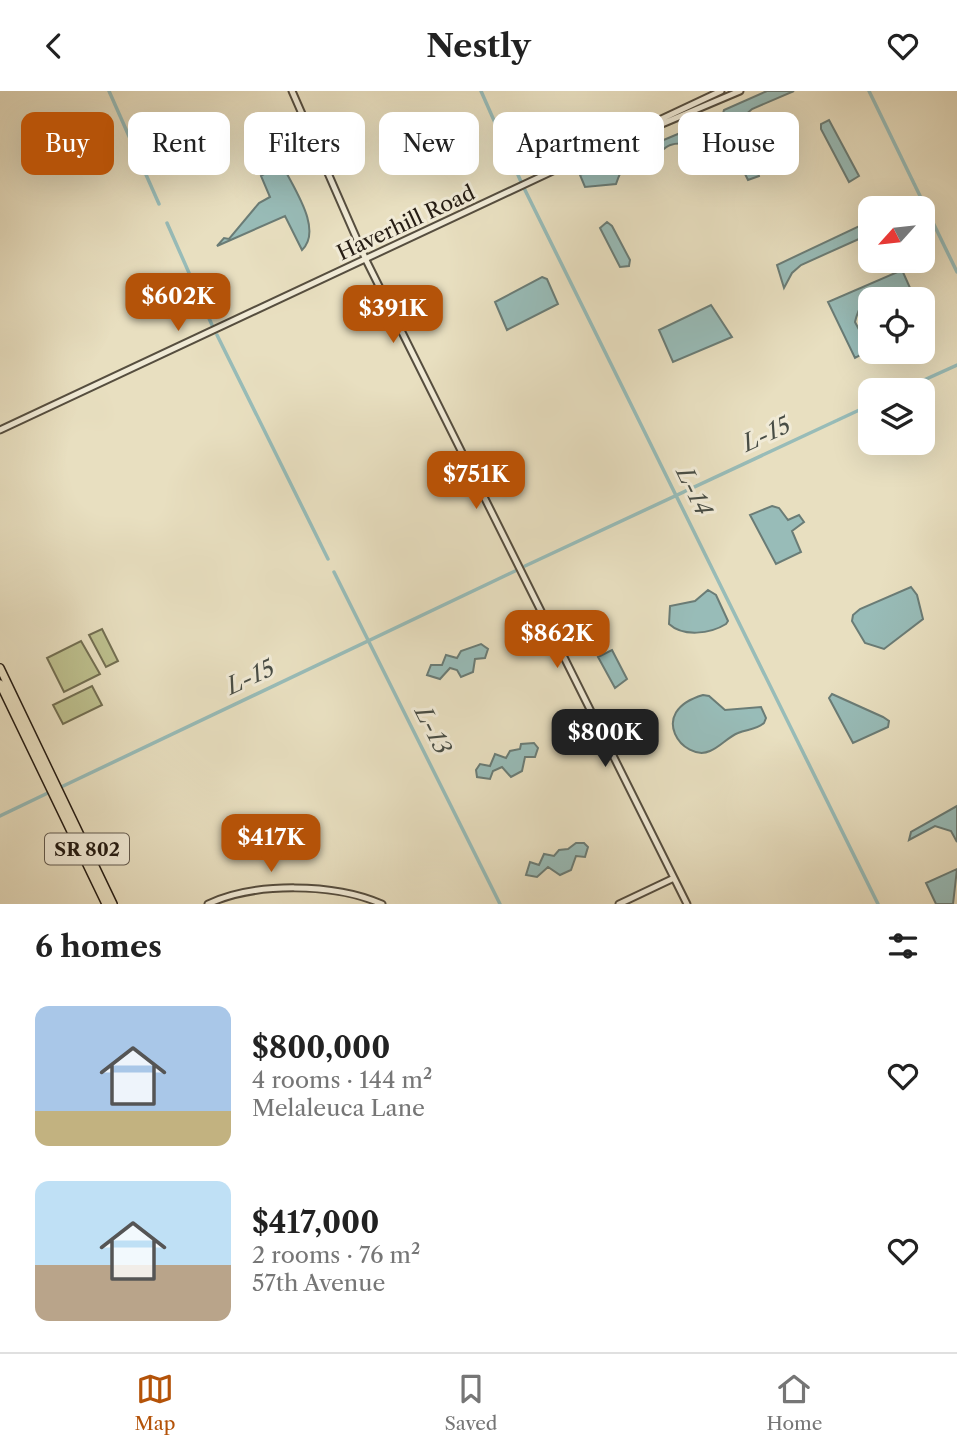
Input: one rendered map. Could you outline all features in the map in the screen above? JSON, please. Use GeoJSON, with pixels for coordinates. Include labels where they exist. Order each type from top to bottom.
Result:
{"type":"FeatureCollection","features":[{"type":"Feature","properties":{"kind":"main road","name":"SR 802"},"geometry":{"type":"LineString","coordinates":[[0,668],[46,766],[51,785]]}},
{"type":"Feature","properties":{"kind":"main road","name":"SR 802"},"geometry":{"type":"LineString","coordinates":[[0,682],[75,833],[106,904]]}},
{"type":"Feature","properties":{"kind":"main road"},"geometry":{"type":"LineString","coordinates":[[0,682],[19,707]]}},
{"type":"Feature","properties":{"kind":"main road"},"geometry":{"type":"LineString","coordinates":[[25,737],[40,762],[46,766]]}},
{"type":"Feature","properties":{"kind":"main road","name":"SR 802"},"geometry":{"type":"LineString","coordinates":[[56,796],[57,806],[97,870],[113,904]]}},
{"type":"Feature","properties":{"kind":"street"},"geometry":{"type":"LineString","coordinates":[[292,91],[366,260],[687,904]]}},
{"type":"Feature","properties":{"kind":"street","name":"Haverhill Road"},"geometry":{"type":"LineString","coordinates":[[664,117],[721,91]]}},
{"type":"Feature","properties":{"kind":"street","name":"Haverhill Road"},"geometry":{"type":"LineString","coordinates":[[664,122],[740,91]]}},
{"type":"Feature","properties":{"kind":"street","name":"Haverhill Road"},"geometry":{"type":"LineString","coordinates":[[0,430],[545,175]]}},
{"type":"Feature","properties":{"kind":"street"},"geometry":{"type":"LineString","coordinates":[[619,904],[674,878]]}},
{"type":"Feature","properties":{"kind":"street"},"geometry":{"type":"LineString","coordinates":[[208,904],[240,892],[276,887],[362,897],[382,904]]}},
{"type":"Feature","properties":{"kind":"street"},"geometry":{"type":"LineString","coordinates":[[215,904],[240,895],[276,890],[374,904]]}},
{"type":"Feature","properties":{"kind":"green space"},"geometry":{"type":"Polygon","coordinates":[[[102,629],[118,661],[106,667],[89,635],[102,629]]]}},
{"type":"Feature","properties":{"kind":"green space"},"geometry":{"type":"Polygon","coordinates":[[[81,641],[100,674],[64,692],[47,658],[81,641]]]}},
{"type":"Feature","properties":{"kind":"green space"},"geometry":{"type":"Polygon","coordinates":[[[92,686],[102,705],[63,724],[53,705],[92,686]]]}},
{"type":"Feature","properties":{"kind":"water"},"geometry":{"type":"Polygon","coordinates":[[[767,91],[794,91],[749,112],[724,110],[767,91]]]}},
{"type":"Feature","properties":{"kind":"water"},"geometry":{"type":"Polygon","coordinates":[[[829,120],[859,176],[849,182],[821,129],[821,124],[829,120]]]}},
{"type":"Feature","properties":{"kind":"water"},"geometry":{"type":"Polygon","coordinates":[[[678,134],[678,144],[664,149],[664,140],[678,134]]]}},
{"type":"Feature","properties":{"kind":"water"},"geometry":{"type":"Polygon","coordinates":[[[288,175],[308,221],[308,242],[302,250],[285,216],[217,246],[224,238],[229,239],[259,203],[270,197],[261,176],[288,175]]]}},
{"type":"Feature","properties":{"kind":"water"},"geometry":{"type":"Polygon","coordinates":[[[580,175],[619,175],[616,184],[585,187],[580,175]]]}},
{"type":"Feature","properties":{"kind":"water"},"geometry":{"type":"Polygon","coordinates":[[[746,175],[759,175],[759,176],[748,180],[746,175]]]}},
{"type":"Feature","properties":{"kind":"water"},"geometry":{"type":"Polygon","coordinates":[[[607,222],[612,226],[630,260],[629,266],[620,267],[600,228],[607,222]]]}},
{"type":"Feature","properties":{"kind":"water"},"geometry":{"type":"Polygon","coordinates":[[[858,227],[858,239],[801,265],[792,273],[784,288],[777,265],[858,227]]]}},
{"type":"Feature","properties":{"kind":"water"},"geometry":{"type":"Polygon","coordinates":[[[895,273],[903,273],[910,287],[863,287],[895,273]]]}},
{"type":"Feature","properties":{"kind":"water"},"geometry":{"type":"Polygon","coordinates":[[[542,277],[547,279],[558,304],[507,330],[495,302],[542,277]]]}},
{"type":"Feature","properties":{"kind":"water"},"geometry":{"type":"Polygon","coordinates":[[[858,289],[858,313],[855,322],[858,328],[858,356],[855,358],[828,302],[858,289]]]}},
{"type":"Feature","properties":{"kind":"water"},"geometry":{"type":"Polygon","coordinates":[[[711,305],[732,337],[673,362],[659,330],[711,305]]]}},
{"type":"Feature","properties":{"kind":"water"},"geometry":{"type":"Polygon","coordinates":[[[772,506],[779,508],[788,520],[799,515],[804,522],[792,531],[801,552],[776,564],[750,515],[772,506]]]}},
{"type":"Feature","properties":{"kind":"water"},"geometry":{"type":"Polygon","coordinates":[[[911,587],[917,595],[923,619],[884,649],[865,643],[852,621],[853,615],[860,609],[911,587]]]}},
{"type":"Feature","properties":{"kind":"water"},"geometry":{"type":"Polygon","coordinates":[[[708,590],[716,595],[728,621],[726,624],[697,633],[682,631],[669,624],[670,606],[695,601],[708,590]]]}},
{"type":"Feature","properties":{"kind":"water"},"geometry":{"type":"Polygon","coordinates":[[[481,644],[488,649],[485,658],[475,659],[473,672],[461,677],[457,670],[450,668],[440,679],[427,675],[431,665],[442,665],[446,655],[457,658],[461,651],[481,644]]]}},
{"type":"Feature","properties":{"kind":"water"},"geometry":{"type":"Polygon","coordinates":[[[612,650],[627,679],[615,688],[598,657],[612,650]]]}},
{"type":"Feature","properties":{"kind":"water"},"geometry":{"type":"Polygon","coordinates":[[[832,694],[883,717],[889,721],[888,727],[853,743],[829,698],[832,694]]]}},
{"type":"Feature","properties":{"kind":"water"},"geometry":{"type":"Polygon","coordinates":[[[703,695],[709,696],[725,710],[761,707],[766,718],[764,723],[734,735],[710,751],[700,753],[690,750],[675,734],[673,723],[676,713],[686,703],[703,695]]]}},
{"type":"Feature","properties":{"kind":"water"},"geometry":{"type":"Polygon","coordinates":[[[534,743],[538,748],[535,757],[525,757],[522,771],[511,777],[502,767],[493,771],[490,779],[477,777],[476,770],[480,764],[490,766],[495,754],[506,758],[510,751],[520,749],[521,744],[534,743]]]}},
{"type":"Feature","properties":{"kind":"water"},"geometry":{"type":"Polygon","coordinates":[[[957,806],[957,842],[951,831],[935,826],[909,840],[911,832],[957,806]]]}},
{"type":"Feature","properties":{"kind":"water"},"geometry":{"type":"Polygon","coordinates":[[[576,843],[584,843],[588,847],[585,857],[576,856],[571,870],[560,875],[548,867],[537,877],[526,875],[530,862],[539,865],[544,854],[554,856],[559,850],[568,849],[576,843]]]}},
{"type":"Feature","properties":{"kind":"water"},"geometry":{"type":"Polygon","coordinates":[[[957,869],[953,904],[936,904],[926,883],[957,869]]]}},
{"type":"Feature","properties":{"kind":"waterway","name":"L-13"},"geometry":{"type":"LineString","coordinates":[[109,91],[159,204]]}},
{"type":"Feature","properties":{"kind":"waterway","name":"L-14"},"geometry":{"type":"LineString","coordinates":[[481,91],[522,184],[878,904]]}},
{"type":"Feature","properties":{"kind":"waterway","name":"L-15"},"geometry":{"type":"LineString","coordinates":[[869,91],[957,272]]}},
{"type":"Feature","properties":{"kind":"waterway","name":"L-13"},"geometry":{"type":"LineString","coordinates":[[167,223],[212,325]]}},
{"type":"Feature","properties":{"kind":"waterway","name":"L-13"},"geometry":{"type":"LineString","coordinates":[[217,335],[328,559]]}},
{"type":"Feature","properties":{"kind":"waterway","name":"L-15"},"geometry":{"type":"LineString","coordinates":[[928,378],[957,365]]}},
{"type":"Feature","properties":{"kind":"waterway","name":"L-15"},"geometry":{"type":"LineString","coordinates":[[525,566],[858,411]]}},
{"type":"Feature","properties":{"kind":"waterway","name":"L-15"},"geometry":{"type":"LineString","coordinates":[[59,788],[515,571]]}},
{"type":"Feature","properties":{"kind":"waterway","name":"L-13"},"geometry":{"type":"LineString","coordinates":[[334,572],[500,904]]}},
{"type":"Feature","properties":{"kind":"waterway","name":"L-15"},"geometry":{"type":"LineString","coordinates":[[0,816],[52,791]]}}]}
